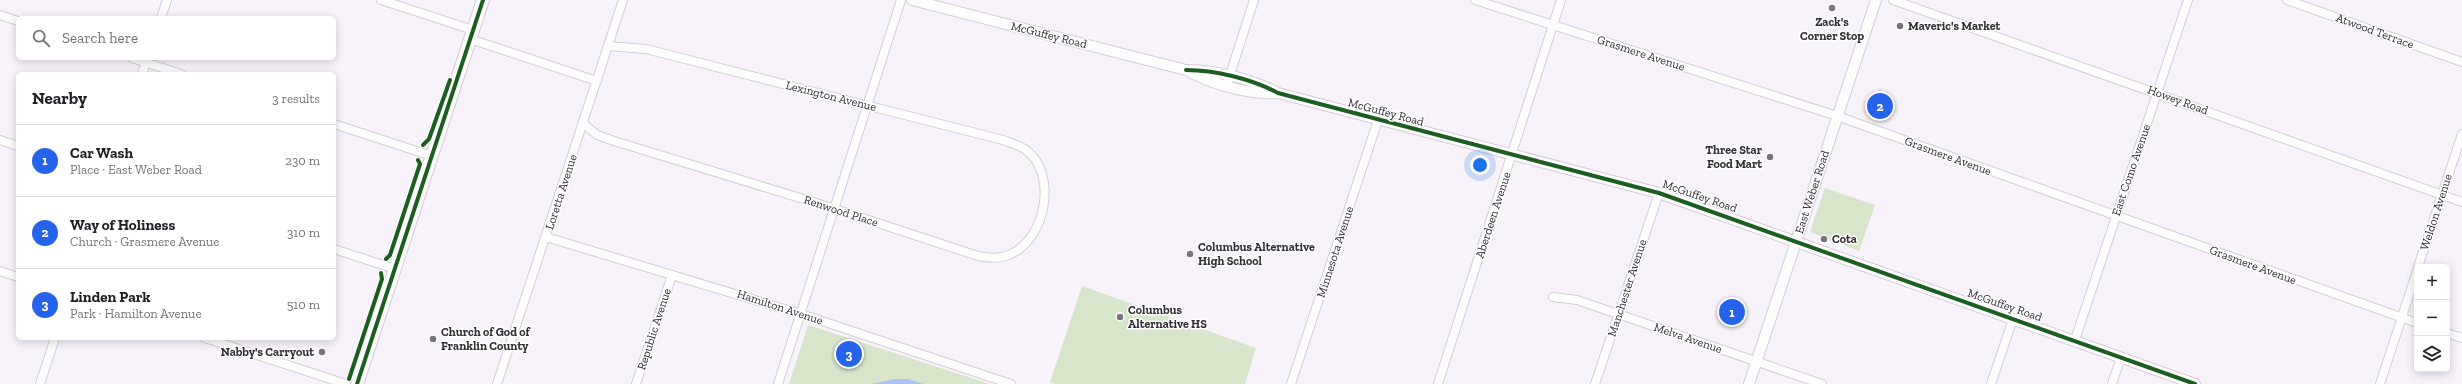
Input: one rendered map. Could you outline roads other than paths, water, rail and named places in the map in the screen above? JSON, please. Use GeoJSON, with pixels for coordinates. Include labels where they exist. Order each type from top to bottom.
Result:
{"type":"FeatureCollection","features":[{"type":"Feature","properties":{"kind":"main road"},"geometry":{"type":"LineString","coordinates":[[357,384],[483,0]]}},
{"type":"Feature","properties":{"kind":"street"},"geometry":{"type":"LineString","coordinates":[[162,16],[167,0]]}},
{"type":"Feature","properties":{"kind":"street"},"geometry":{"type":"LineString","coordinates":[[382,0],[597,81]]}},
{"type":"Feature","properties":{"kind":"street","name":"Loretta Avenue"},"geometry":{"type":"LineString","coordinates":[[497,384],[624,0]]}},
{"type":"Feature","properties":{"kind":"street"},"geometry":{"type":"LineString","coordinates":[[778,384],[901,0]]}},
{"type":"Feature","properties":{"kind":"street","name":"McGuffey Road"},"geometry":{"type":"LineString","coordinates":[[912,0],[1186,70],[1204,70],[1228,81],[1266,87],[1278,93],[1378,120],[1659,193],[1796,240],[2195,384]]}},
{"type":"Feature","properties":{"kind":"street"},"geometry":{"type":"LineString","coordinates":[[1228,81],[1254,0]]}},
{"type":"Feature","properties":{"kind":"street","name":"Grasmere Avenue"},"geometry":{"type":"LineString","coordinates":[[1475,0],[1837,116],[2414,322]]}},
{"type":"Feature","properties":{"kind":"street","name":"Aberdeen Avenue"},"geometry":{"type":"LineString","coordinates":[[1438,384],[1561,0]]}},
{"type":"Feature","properties":{"kind":"street","name":"East Weber Road"},"geometry":{"type":"LineString","coordinates":[[1748,384],[1876,0]]}},
{"type":"Feature","properties":{"kind":"street","name":"Howey Road"},"geometry":{"type":"LineString","coordinates":[[1893,0],[2462,202]]}},
{"type":"Feature","properties":{"kind":"street","name":"East Como Avenue"},"geometry":{"type":"LineString","coordinates":[[2076,340],[2188,0]]}},
{"type":"Feature","properties":{"kind":"street","name":"Atwood Terrace"},"geometry":{"type":"LineString","coordinates":[[2287,0],[2462,62]]}},
{"type":"Feature","properties":{"kind":"street"},"geometry":{"type":"LineString","coordinates":[[0,15],[16,20]]}},
{"type":"Feature","properties":{"kind":"street","name":"Lexington Avenue"},"geometry":{"type":"LineString","coordinates":[[608,46],[646,49],[1003,140],[1026,150],[1041,170]]}},
{"type":"Feature","properties":{"kind":"street"},"geometry":{"type":"LineString","coordinates":[[143,72],[146,60],[176,72]]}},
{"type":"Feature","properties":{"kind":"street","name":"Minnesota Avenue"},"geometry":{"type":"LineString","coordinates":[[1291,384],[1378,120]]}},
{"type":"Feature","properties":{"kind":"street","name":"Renwood Place"},"geometry":{"type":"LineString","coordinates":[[583,123],[597,135],[614,142],[834,209],[978,256],[1002,257],[1022,246],[1034,230],[1041,213],[1045,192],[1041,170]]}},
{"type":"Feature","properties":{"kind":"street"},"geometry":{"type":"LineString","coordinates":[[336,125],[432,156]]}},
{"type":"Feature","properties":{"kind":"street","name":"Weldon Avenue"},"geometry":{"type":"LineString","coordinates":[[2419,264],[2462,134]]}},
{"type":"Feature","properties":{"kind":"street"},"geometry":{"type":"LineString","coordinates":[[0,140],[16,145]]}},
{"type":"Feature","properties":{"kind":"street","name":"Manchester Avenue"},"geometry":{"type":"LineString","coordinates":[[1595,384],[1659,193]]}},
{"type":"Feature","properties":{"kind":"street","name":"Hamilton Avenue"},"geometry":{"type":"LineString","coordinates":[[546,237],[801,314],[1011,384]]}},
{"type":"Feature","properties":{"kind":"street"},"geometry":{"type":"LineString","coordinates":[[336,250],[395,269]]}},
{"type":"Feature","properties":{"kind":"street"},"geometry":{"type":"LineString","coordinates":[[0,271],[16,276]]}},
{"type":"Feature","properties":{"kind":"street","name":"Republic Avenue"},"geometry":{"type":"LineString","coordinates":[[636,384],[672,274]]}},
{"type":"Feature","properties":{"kind":"street"},"geometry":{"type":"LineString","coordinates":[[2380,384],[2414,280]]}},
{"type":"Feature","properties":{"kind":"street","name":"Melva Avenue"},"geometry":{"type":"LineString","coordinates":[[1553,297],[1577,300],[1822,384]]}},
{"type":"Feature","properties":{"kind":"street"},"geometry":{"type":"LineString","coordinates":[[1992,384],[2013,319]]}},
{"type":"Feature","properties":{"kind":"street"},"geometry":{"type":"LineString","coordinates":[[2450,334],[2462,338]]}},
{"type":"Feature","properties":{"kind":"street"},"geometry":{"type":"LineString","coordinates":[[40,384],[53,340]]}},
{"type":"Feature","properties":{"kind":"street"},"geometry":{"type":"LineString","coordinates":[[211,340],[346,384]]}},
{"type":"Feature","properties":{"kind":"street"},"geometry":{"type":"LineString","coordinates":[[2112,384],[2121,357]]}},
{"type":"Feature","properties":{"kind":"water"},"geometry":{"type":"Polygon","coordinates":[[[895,379],[908,379],[923,384],[871,384],[895,379]]]}},
{"type":"Feature","properties":{"kind":"place","name":"Zack's Corner Stop"},"geometry":{"type":"Point","coordinates":[1832,8]}},
{"type":"Feature","properties":{"kind":"place","name":"Maveric's Market"},"geometry":{"type":"Point","coordinates":[1900,26]}},
{"type":"Feature","properties":{"kind":"place","name":"Way of Holiness"},"geometry":{"type":"Point","coordinates":[1880,106]}},
{"type":"Feature","properties":{"kind":"place","name":"Three Star Food Mart"},"geometry":{"type":"Point","coordinates":[1770,157]}},
{"type":"Feature","properties":{"kind":"place","name":"Cota"},"geometry":{"type":"Point","coordinates":[1824,239]}},
{"type":"Feature","properties":{"kind":"place","name":"Columbus Alternative High School"},"geometry":{"type":"Point","coordinates":[1190,254]}},
{"type":"Feature","properties":{"kind":"place","name":"Car Wash"},"geometry":{"type":"Point","coordinates":[1732,312]}},
{"type":"Feature","properties":{"kind":"place","name":"Columbus Alternative HS"},"geometry":{"type":"Point","coordinates":[1120,317]}},
{"type":"Feature","properties":{"kind":"place","name":"Church of God of Franklin County"},"geometry":{"type":"Point","coordinates":[433,339]}},
{"type":"Feature","properties":{"kind":"place","name":"Nabby's Carryout"},"geometry":{"type":"Point","coordinates":[322,352]}},
{"type":"Feature","properties":{"kind":"place","name":"Linden Park"},"geometry":{"type":"Point","coordinates":[849,354]}}]}
